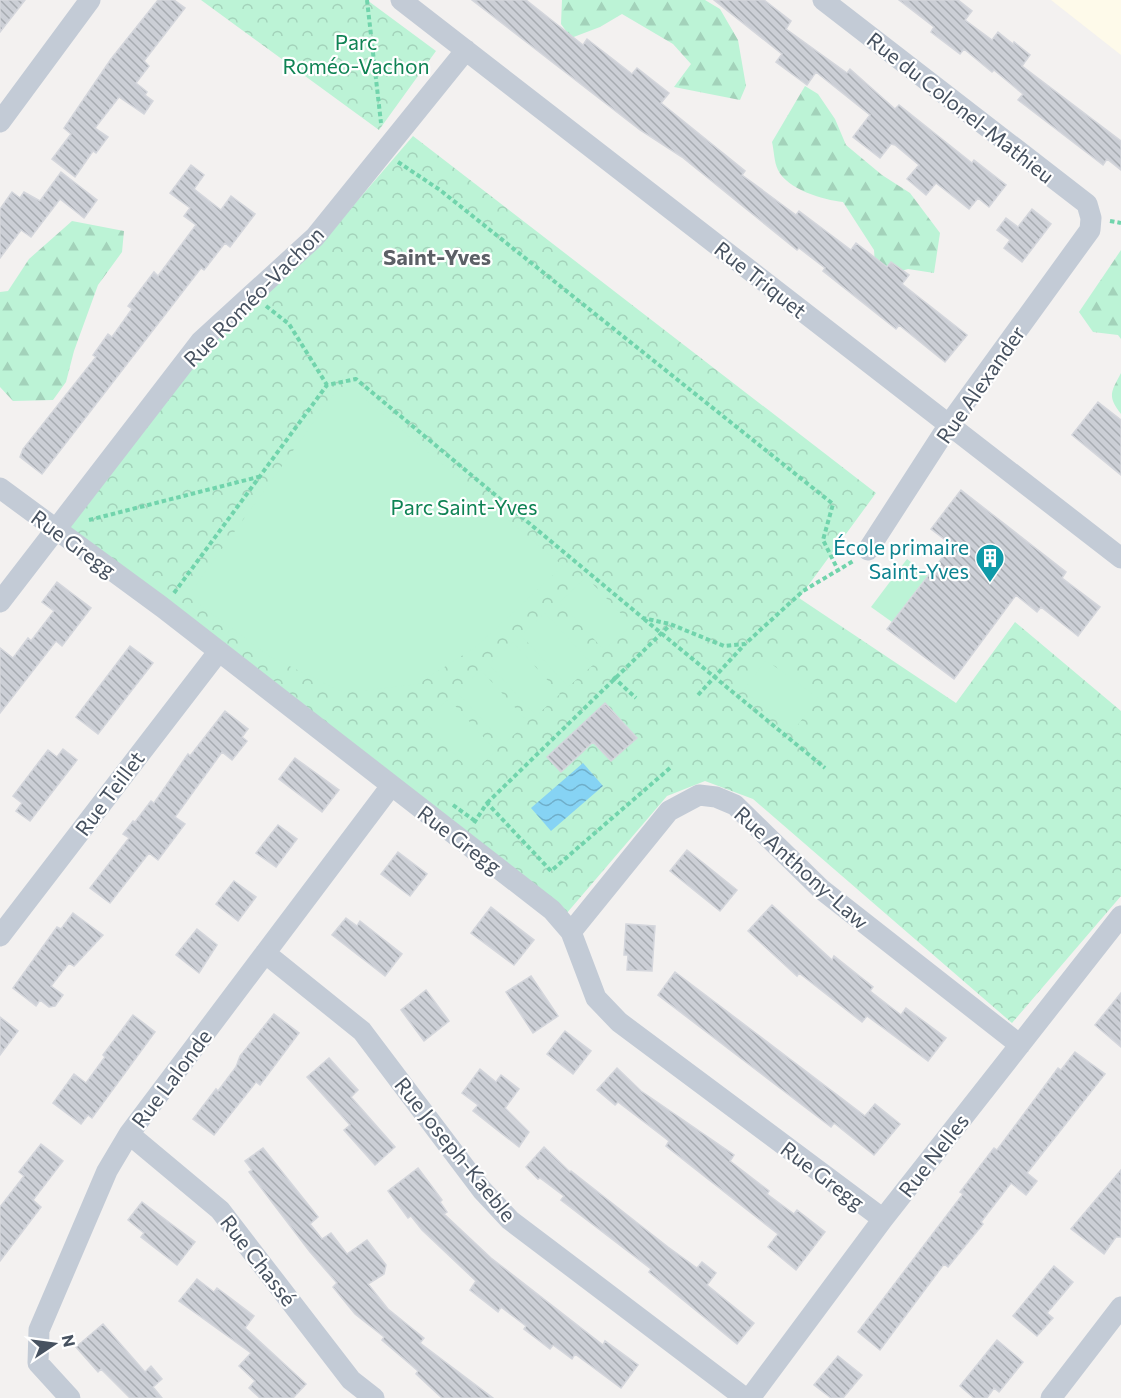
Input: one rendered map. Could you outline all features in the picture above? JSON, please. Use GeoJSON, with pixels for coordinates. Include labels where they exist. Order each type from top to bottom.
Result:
{"type":"FeatureCollection","features":[{"type":"Feature","properties":{"kind":"street"},"geometry":{"type":"LineString","coordinates":[[0,122],[90,0]]}},
{"type":"Feature","properties":{"kind":"street","name":"Rue Triquet"},"geometry":{"type":"LineString","coordinates":[[401,0],[950,423],[1121,558]]}},
{"type":"Feature","properties":{"kind":"street","name":"Rue du Colonel-Mathieu"},"geometry":{"type":"LineString","coordinates":[[823,0],[1087,204],[1091,218]]}},
{"type":"Feature","properties":{"kind":"street","name":"Rue Roméo-Vachon"},"geometry":{"type":"LineString","coordinates":[[0,602],[201,341],[315,237],[385,154],[466,50]]}},
{"type":"Feature","properties":{"kind":"street","name":"Rue Alexander"},"geometry":{"type":"LineString","coordinates":[[868,550],[950,423],[1090,230],[1091,218]]}},
{"type":"Feature","properties":{"kind":"street","name":"Rue Gregg"},"geometry":{"type":"LineString","coordinates":[[0,488],[219,651],[552,910],[571,932],[596,998],[619,1022],[883,1219]]}},
{"type":"Feature","properties":{"kind":"street","name":"Rue Teillet"},"geometry":{"type":"LineString","coordinates":[[0,936],[219,651]]}},
{"type":"Feature","properties":{"kind":"street","name":"Rue Lalonde"},"geometry":{"type":"LineString","coordinates":[[70,1398],[39,1363],[39,1329],[107,1171],[129,1134],[391,786]]}},
{"type":"Feature","properties":{"kind":"street","name":"Rue Anthony-Law"},"geometry":{"type":"LineString","coordinates":[[571,932],[669,811],[699,795],[716,797],[735,805],[821,889],[1020,1045]]}},
{"type":"Feature","properties":{"kind":"street","name":"Rue Nelles"},"geometry":{"type":"LineString","coordinates":[[750,1398],[883,1219],[1121,916]]}},
{"type":"Feature","properties":{"kind":"street","name":"Rue Joseph-Kaeble"},"geometry":{"type":"LineString","coordinates":[[265,953],[362,1031],[482,1190],[510,1220],[745,1398]]}},
{"type":"Feature","properties":{"kind":"street","name":"Rue Chassé"},"geometry":{"type":"LineString","coordinates":[[129,1134],[220,1210],[351,1380],[375,1398]]}},
{"type":"Feature","properties":{"kind":"street"},"geometry":{"type":"LineString","coordinates":[[1051,1398],[1121,1306]]}},
{"type":"Feature","properties":{"kind":"path"},"geometry":{"type":"LineString","coordinates":[[367,0],[385,154],[440,190],[833,504],[823,540],[839,572]]}},
{"type":"Feature","properties":{"kind":"path"},"geometry":{"type":"LineString","coordinates":[[251,295],[290,324],[327,385]]}},
{"type":"Feature","properties":{"kind":"path"},"geometry":{"type":"LineString","coordinates":[[162,608],[327,385],[356,379],[660,634],[825,768]]}},
{"type":"Feature","properties":{"kind":"path"},"geometry":{"type":"LineString","coordinates":[[88,521],[262,475]]}},
{"type":"Feature","properties":{"kind":"path"},"geometry":{"type":"LineString","coordinates":[[698,695],[745,644],[803,591],[839,572],[868,550]]}},
{"type":"Feature","properties":{"kind":"path"},"geometry":{"type":"LineString","coordinates":[[643,618],[670,624],[724,646],[745,644]]}},
{"type":"Feature","properties":{"kind":"path"},"geometry":{"type":"LineString","coordinates":[[466,843],[474,821],[487,803],[613,677],[670,624]]}},
{"type":"Feature","properties":{"kind":"path"},"geometry":{"type":"LineString","coordinates":[[613,677],[636,698]]}},
{"type":"Feature","properties":{"kind":"path"},"geometry":{"type":"LineString","coordinates":[[487,803],[551,871],[670,768]]}},
{"type":"Feature","properties":{"kind":"shaded area"},"geometry":{"type":"Polygon","coordinates":[[[1051,0],[1121,0],[1121,55],[1051,0]]]}},
{"type":"Feature","properties":{"kind":"green space","name":"Parc Roméo-Vachon"},"geometry":{"type":"Polygon","coordinates":[[[201,0],[367,0],[436,51],[379,130],[201,0]]]}},
{"type":"Feature","properties":{"kind":"green space"},"geometry":{"type":"Polygon","coordinates":[[[562,0],[705,0],[720,9],[738,40],[746,86],[740,100],[674,87],[691,64],[673,44],[622,14],[600,27],[571,38],[561,24],[562,0]]]}},
{"type":"Feature","properties":{"kind":"green space"},"geometry":{"type":"Polygon","coordinates":[[[805,86],[818,94],[835,119],[846,145],[882,175],[910,193],[940,233],[934,273],[908,269],[884,276],[875,264],[874,250],[843,202],[826,199],[797,188],[789,183],[778,170],[772,142],[805,86]]]}},
{"type":"Feature","properties":{"kind":"green space","name":"Parc Saint-Yves"},"geometry":{"type":"Polygon","coordinates":[[[413,136],[876,493],[799,598],[956,703],[1015,622],[1121,711],[1121,896],[1012,1023],[753,799],[705,781],[667,796],[566,914],[61,527],[188,361],[322,242],[413,136]]]}},
{"type":"Feature","properties":{"kind":"green space"},"geometry":{"type":"Polygon","coordinates":[[[72,221],[124,231],[122,252],[98,285],[74,351],[66,382],[53,400],[13,401],[0,387],[0,292],[8,291],[29,259],[72,221]]]}},
{"type":"Feature","properties":{"kind":"green space"},"geometry":{"type":"Polygon","coordinates":[[[1121,250],[1121,339],[1118,335],[1093,332],[1079,312],[1121,250]]]}},
{"type":"Feature","properties":{"kind":"green space"},"geometry":{"type":"Polygon","coordinates":[[[1121,373],[1121,414],[1114,403],[1112,394],[1121,373]]]}},
{"type":"Feature","properties":{"kind":"green space"},"geometry":{"type":"Polygon","coordinates":[[[334,394],[359,394],[563,566],[477,646],[418,684],[344,693],[269,656],[188,596],[334,394]]]}},
{"type":"Feature","properties":{"kind":"green space"},"geometry":{"type":"Polygon","coordinates":[[[907,559],[928,575],[892,622],[871,607],[907,559]]]}},
{"type":"Feature","properties":{"kind":"green space"},"geometry":{"type":"Polygon","coordinates":[[[586,577],[632,625],[604,650],[560,602],[586,577]]]}},
{"type":"Feature","properties":{"kind":"green space"},"geometry":{"type":"Polygon","coordinates":[[[545,613],[593,665],[568,687],[521,635],[545,613]]]}},
{"type":"Feature","properties":{"kind":"green space"},"geometry":{"type":"Polygon","coordinates":[[[513,642],[560,694],[536,716],[489,664],[513,642]]]}},
{"type":"Feature","properties":{"kind":"green space"},"geometry":{"type":"Polygon","coordinates":[[[766,660],[818,698],[794,730],[743,691],[766,660]]]}},
{"type":"Feature","properties":{"kind":"green space"},"geometry":{"type":"Polygon","coordinates":[[[481,670],[528,722],[504,744],[457,692],[481,670]]]}},
{"type":"Feature","properties":{"kind":"green space"},"geometry":{"type":"Polygon","coordinates":[[[449,699],[496,751],[472,773],[424,721],[449,699]]]}},
{"type":"Feature","properties":{"kind":"water"},"geometry":{"type":"Polygon","coordinates":[[[583,763],[603,786],[551,831],[531,808],[583,763]]]}},
{"type":"Feature","properties":{"kind":"building"},"geometry":{"type":"Polygon","coordinates":[[[0,0],[25,0],[0,32],[0,0]]]}},
{"type":"Feature","properties":{"kind":"building"},"geometry":{"type":"Polygon","coordinates":[[[158,0],[174,0],[185,8],[144,61],[149,66],[136,83],[147,92],[145,95],[153,101],[144,114],[119,97],[95,128],[108,137],[96,153],[93,151],[75,177],[52,159],[71,134],[64,128],[111,59],[158,0]]]}},
{"type":"Feature","properties":{"kind":"building"},"geometry":{"type":"Polygon","coordinates":[[[472,0],[526,0],[583,45],[587,39],[632,74],[637,68],[669,93],[661,103],[745,171],[742,175],[796,215],[799,211],[851,250],[856,243],[887,267],[891,262],[909,275],[902,284],[967,335],[945,362],[899,325],[896,329],[823,271],[825,268],[799,248],[797,250],[682,157],[640,130],[472,0]]]}},
{"type":"Feature","properties":{"kind":"building"},"geometry":{"type":"Polygon","coordinates":[[[714,0],[764,0],[791,21],[786,29],[847,73],[850,69],[895,109],[899,105],[972,163],[974,160],[1006,185],[989,207],[978,198],[969,209],[936,183],[926,195],[907,179],[919,165],[895,145],[891,144],[880,158],[853,137],[870,115],[816,72],[807,85],[776,62],[782,54],[714,0]]]}},
{"type":"Feature","properties":{"kind":"building"},"geometry":{"type":"Polygon","coordinates":[[[899,0],[958,0],[972,11],[965,20],[992,40],[998,32],[1013,44],[1014,42],[1030,55],[1022,66],[1121,141],[1121,170],[1107,159],[1103,165],[1018,100],[1023,94],[964,49],[960,54],[931,32],[934,27],[899,0]]]}},
{"type":"Feature","properties":{"kind":"building"},"geometry":{"type":"Polygon","coordinates":[[[191,165],[204,175],[194,189],[221,210],[231,196],[255,214],[230,247],[225,243],[204,270],[201,268],[42,474],[20,457],[23,449],[96,357],[93,355],[108,334],[112,337],[132,309],[128,306],[154,272],[158,276],[196,225],[184,216],[190,208],[170,193],[191,165]]]}},
{"type":"Feature","properties":{"kind":"building"},"geometry":{"type":"Polygon","coordinates":[[[61,172],[97,200],[84,218],[60,199],[31,237],[21,230],[0,258],[0,209],[12,192],[20,198],[24,192],[40,201],[61,172]]]}},
{"type":"Feature","properties":{"kind":"building"},"geometry":{"type":"Polygon","coordinates":[[[1032,209],[1051,224],[1022,262],[1004,248],[1010,240],[997,230],[1006,218],[1018,227],[1032,209]]]}},
{"type":"Feature","properties":{"kind":"building"},"geometry":{"type":"Polygon","coordinates":[[[1098,402],[1121,420],[1121,475],[1072,435],[1098,402]]]}},
{"type":"Feature","properties":{"kind":"building","name":"École primaire Saint-Yves"},"geometry":{"type":"Polygon","coordinates":[[[961,490],[1066,572],[1062,578],[1100,607],[1078,636],[1041,607],[1037,612],[1016,595],[954,679],[887,629],[952,545],[931,529],[961,490]]]}},
{"type":"Feature","properties":{"kind":"building"},"geometry":{"type":"Polygon","coordinates":[[[57,582],[91,608],[62,646],[56,641],[0,713],[0,648],[13,658],[28,638],[31,641],[54,611],[42,602],[57,582]]]}},
{"type":"Feature","properties":{"kind":"building"},"geometry":{"type":"Polygon","coordinates":[[[130,646],[153,663],[98,734],[76,717],[130,646]]]}},
{"type":"Feature","properties":{"kind":"building"},"geometry":{"type":"Polygon","coordinates":[[[605,703],[637,738],[611,761],[593,742],[561,772],[547,757],[605,703]]]}},
{"type":"Feature","properties":{"kind":"building"},"geometry":{"type":"Polygon","coordinates":[[[225,711],[248,729],[242,737],[247,741],[232,760],[222,752],[175,817],[185,824],[158,860],[149,853],[110,903],[90,888],[129,838],[123,834],[151,801],[154,803],[188,754],[190,756],[225,711]]]}},
{"type":"Feature","properties":{"kind":"building"},"geometry":{"type":"Polygon","coordinates":[[[63,749],[77,760],[30,821],[16,811],[22,803],[13,796],[48,750],[57,757],[63,749]]]}},
{"type":"Feature","properties":{"kind":"building"},"geometry":{"type":"Polygon","coordinates":[[[295,758],[339,790],[322,812],[279,779],[295,758]]]}},
{"type":"Feature","properties":{"kind":"building"},"geometry":{"type":"Polygon","coordinates":[[[278,825],[297,839],[276,867],[256,853],[278,825]]]}},
{"type":"Feature","properties":{"kind":"building"},"geometry":{"type":"Polygon","coordinates":[[[687,850],[737,890],[720,911],[670,871],[687,850]]]}},
{"type":"Feature","properties":{"kind":"building"},"geometry":{"type":"Polygon","coordinates":[[[398,852],[427,874],[410,896],[381,874],[398,852]]]}},
{"type":"Feature","properties":{"kind":"building"},"geometry":{"type":"Polygon","coordinates":[[[234,881],[256,897],[238,921],[216,904],[234,881]]]}},
{"type":"Feature","properties":{"kind":"building"},"geometry":{"type":"Polygon","coordinates":[[[772,905],[832,960],[834,956],[873,987],[870,991],[901,1015],[906,1008],[946,1038],[928,1061],[867,1016],[862,1022],[799,973],[797,976],[748,931],[772,905]]]}},
{"type":"Feature","properties":{"kind":"building"},"geometry":{"type":"Polygon","coordinates":[[[491,907],[534,940],[514,965],[471,933],[491,907]]]}},
{"type":"Feature","properties":{"kind":"building"},"geometry":{"type":"Polygon","coordinates":[[[73,913],[103,935],[74,966],[69,963],[51,986],[63,995],[55,1006],[49,1007],[40,1000],[36,1006],[13,988],[57,927],[61,929],[73,913]]]}},
{"type":"Feature","properties":{"kind":"building"},"geometry":{"type":"Polygon","coordinates":[[[346,918],[357,926],[360,921],[402,954],[385,976],[332,935],[346,918]]]}},
{"type":"Feature","properties":{"kind":"building"},"geometry":{"type":"Polygon","coordinates":[[[626,924],[655,926],[652,971],[627,970],[628,955],[624,955],[626,924]]]}},
{"type":"Feature","properties":{"kind":"building"},"geometry":{"type":"Polygon","coordinates":[[[197,929],[217,945],[199,973],[176,955],[197,929]]]}},
{"type":"Feature","properties":{"kind":"building"},"geometry":{"type":"Polygon","coordinates":[[[675,972],[865,1116],[875,1104],[900,1124],[874,1155],[834,1123],[831,1127],[658,995],[675,972]]]}},
{"type":"Feature","properties":{"kind":"building"},"geometry":{"type":"Polygon","coordinates":[[[531,976],[558,1016],[533,1033],[506,992],[531,976]]]}},
{"type":"Feature","properties":{"kind":"building"},"geometry":{"type":"Polygon","coordinates":[[[426,990],[449,1021],[424,1041],[401,1010],[426,990]]]}},
{"type":"Feature","properties":{"kind":"building"},"geometry":{"type":"Polygon","coordinates":[[[1121,993],[1121,1047],[1095,1025],[1121,993]]]}},
{"type":"Feature","properties":{"kind":"building"},"geometry":{"type":"Polygon","coordinates":[[[274,1014],[299,1033],[260,1085],[256,1082],[214,1135],[193,1119],[216,1089],[218,1091],[236,1067],[240,1056],[274,1014]]]}},
{"type":"Feature","properties":{"kind":"building"},"geometry":{"type":"Polygon","coordinates":[[[133,1015],[155,1032],[92,1118],[88,1115],[81,1124],[53,1103],[74,1074],[86,1083],[105,1057],[103,1055],[133,1015]]]}},
{"type":"Feature","properties":{"kind":"building"},"geometry":{"type":"Polygon","coordinates":[[[0,1017],[18,1031],[0,1055],[0,1017]]]}},
{"type":"Feature","properties":{"kind":"building"},"geometry":{"type":"Polygon","coordinates":[[[565,1031],[591,1051],[573,1074],[547,1054],[565,1031]]]}},
{"type":"Feature","properties":{"kind":"building"},"geometry":{"type":"Polygon","coordinates":[[[1075,1052],[1105,1074],[1027,1173],[1037,1181],[1026,1195],[1011,1183],[981,1222],[983,1224],[948,1267],[944,1264],[880,1350],[858,1332],[963,1194],[960,1192],[994,1148],[997,1150],[1058,1068],[1061,1070],[1075,1052]]]}},
{"type":"Feature","properties":{"kind":"building"},"geometry":{"type":"Polygon","coordinates":[[[329,1058],[358,1090],[351,1097],[395,1147],[375,1165],[344,1130],[350,1125],[307,1077],[329,1058]]]}},
{"type":"Feature","properties":{"kind":"building"},"geometry":{"type":"Polygon","coordinates":[[[617,1068],[641,1091],[734,1155],[730,1161],[769,1191],[767,1194],[794,1214],[797,1210],[825,1232],[796,1270],[768,1247],[778,1234],[666,1146],[669,1141],[618,1102],[615,1105],[597,1090],[617,1068]]]}},
{"type":"Feature","properties":{"kind":"building"},"geometry":{"type":"Polygon","coordinates":[[[480,1069],[496,1082],[501,1075],[519,1089],[505,1108],[529,1132],[519,1147],[473,1111],[478,1105],[462,1093],[480,1069]]]}},
{"type":"Feature","properties":{"kind":"building"},"geometry":{"type":"Polygon","coordinates":[[[41,1144],[63,1161],[33,1200],[41,1207],[0,1261],[0,1207],[24,1176],[19,1172],[41,1144]]]}},
{"type":"Feature","properties":{"kind":"building"},"geometry":{"type":"Polygon","coordinates":[[[544,1147],[570,1172],[668,1247],[697,1268],[702,1262],[716,1273],[707,1285],[754,1323],[737,1344],[649,1272],[651,1269],[561,1200],[564,1196],[540,1178],[538,1179],[526,1167],[544,1147]]]}},
{"type":"Feature","properties":{"kind":"building"},"geometry":{"type":"Polygon","coordinates":[[[263,1148],[318,1217],[310,1224],[322,1239],[331,1233],[347,1254],[367,1240],[386,1265],[384,1274],[368,1284],[388,1309],[424,1338],[420,1343],[493,1398],[442,1398],[416,1374],[418,1371],[382,1340],[384,1337],[355,1314],[333,1287],[337,1283],[310,1252],[249,1172],[252,1170],[245,1161],[263,1148]]]}},
{"type":"Feature","properties":{"kind":"building"},"geometry":{"type":"Polygon","coordinates":[[[418,1168],[442,1200],[440,1202],[447,1212],[444,1214],[491,1258],[603,1345],[605,1341],[638,1365],[621,1388],[575,1354],[572,1359],[553,1345],[550,1349],[524,1329],[526,1326],[501,1307],[498,1312],[470,1290],[476,1281],[422,1230],[411,1216],[408,1218],[388,1191],[418,1168]]]}},
{"type":"Feature","properties":{"kind":"building"},"geometry":{"type":"Polygon","coordinates":[[[1121,1170],[1121,1237],[1116,1237],[1104,1254],[1071,1229],[1121,1170]]]}},
{"type":"Feature","properties":{"kind":"building"},"geometry":{"type":"Polygon","coordinates":[[[142,1202],[195,1242],[177,1265],[141,1237],[144,1233],[128,1220],[142,1202]]]}},
{"type":"Feature","properties":{"kind":"building"},"geometry":{"type":"Polygon","coordinates":[[[1054,1266],[1073,1282],[1047,1313],[1053,1318],[1037,1336],[1013,1316],[1054,1266]]]}},
{"type":"Feature","properties":{"kind":"building"},"geometry":{"type":"Polygon","coordinates":[[[197,1279],[214,1292],[217,1288],[254,1316],[245,1328],[306,1384],[293,1398],[260,1398],[249,1388],[255,1381],[239,1366],[251,1353],[179,1301],[197,1279]]]}},
{"type":"Feature","properties":{"kind":"building"},"geometry":{"type":"Polygon","coordinates":[[[103,1324],[145,1372],[151,1366],[162,1379],[153,1387],[162,1398],[130,1398],[101,1369],[98,1372],[76,1347],[103,1324]]]}},
{"type":"Feature","properties":{"kind":"building"},"geometry":{"type":"Polygon","coordinates":[[[997,1340],[1023,1362],[999,1392],[994,1388],[987,1398],[974,1398],[960,1386],[997,1340]]]}},
{"type":"Feature","properties":{"kind":"building"},"geometry":{"type":"Polygon","coordinates":[[[838,1356],[862,1375],[843,1398],[831,1398],[814,1385],[838,1356]]]}},
{"type":"Feature","properties":{"kind":"place","name":"École primaire Saint-Yves"},"geometry":{"type":"Point","coordinates":[990,584]}},
{"type":"Feature","properties":{"kind":"district","name":"Saint-Yves"},"geometry":{"type":"Point","coordinates":[437,256]}}]}
